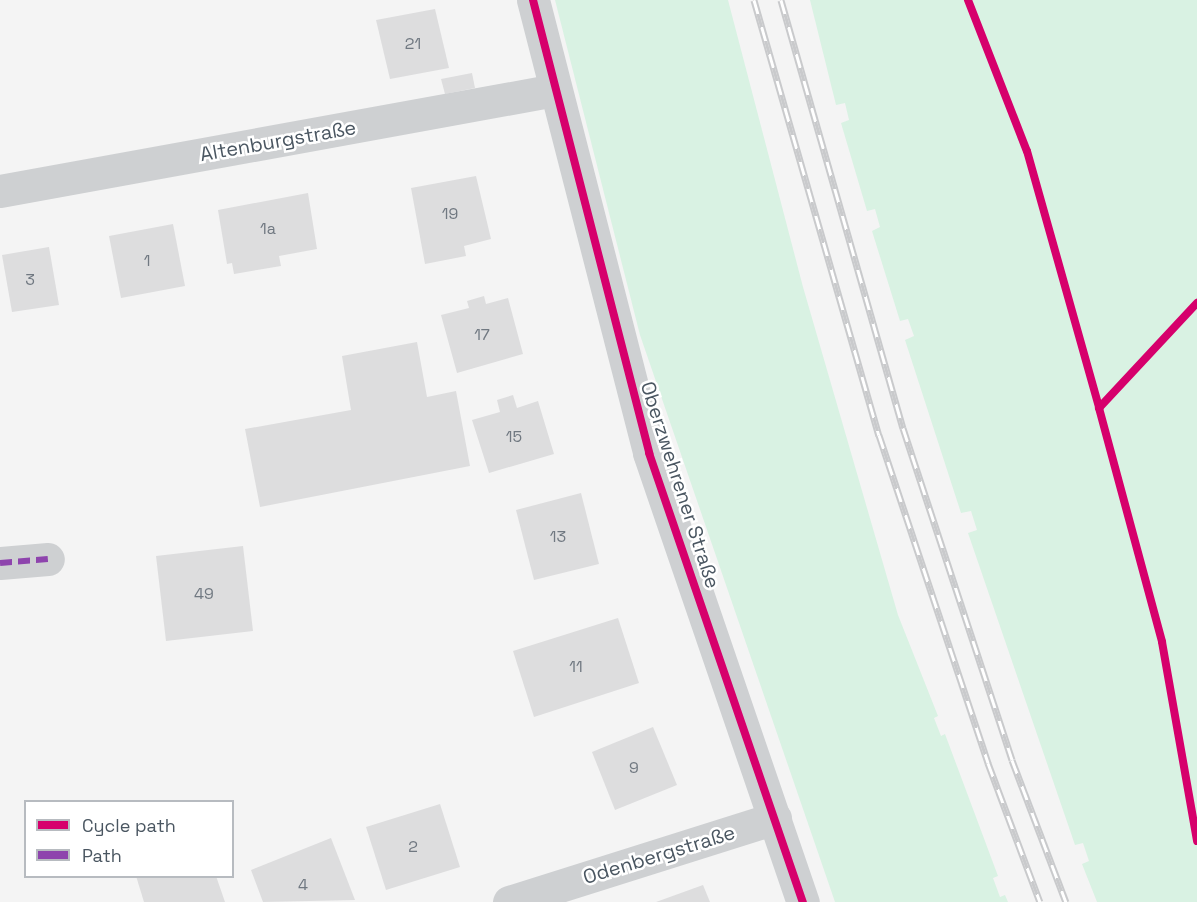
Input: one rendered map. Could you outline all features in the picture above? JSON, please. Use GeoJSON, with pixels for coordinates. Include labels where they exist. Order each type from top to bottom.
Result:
{"type":"FeatureCollection","features":[{"type":"Feature","properties":{"kind":"street","name":"Oberzwehrener Straße"},"geometry":{"type":"LineString","coordinates":[[533,0],[649,453],[804,902]]}},
{"type":"Feature","properties":{"kind":"street","name":"Altenburgstraße"},"geometry":{"type":"LineString","coordinates":[[0,191],[555,90]]}},
{"type":"Feature","properties":{"kind":"street"},"geometry":{"type":"LineString","coordinates":[[0,563],[48,559]]}},
{"type":"Feature","properties":{"kind":"street","name":"Odenbergstraße"},"geometry":{"type":"LineString","coordinates":[[508,902],[775,818]]}},
{"type":"Feature","properties":{"kind":"green space"},"geometry":{"type":"Polygon","coordinates":[[[555,0],[728,0],[803,287],[898,615],[938,716],[934,718],[941,736],[945,734],[998,876],[993,878],[1000,897],[1005,895],[1008,902],[835,902],[640,335],[555,0]]]}},
{"type":"Feature","properties":{"kind":"green space"},"geometry":{"type":"Polygon","coordinates":[[[810,0],[1197,0],[1197,902],[1097,902],[1082,864],[1089,861],[1083,843],[1075,845],[968,533],[977,530],[971,511],[961,513],[905,340],[914,336],[908,319],[900,321],[872,231],[880,227],[875,209],[867,211],[841,123],[849,120],[845,103],[836,105],[810,0]]]}},
{"type":"Feature","properties":{"kind":"building"},"geometry":{"type":"Polygon","coordinates":[[[435,9],[449,68],[390,79],[376,20],[435,9]]]}},
{"type":"Feature","properties":{"kind":"building"},"geometry":{"type":"Polygon","coordinates":[[[472,73],[475,88],[445,94],[441,79],[472,73]]]}},
{"type":"Feature","properties":{"kind":"building"},"geometry":{"type":"Polygon","coordinates":[[[476,176],[491,239],[464,246],[466,256],[425,264],[411,188],[476,176]]]}},
{"type":"Feature","properties":{"kind":"building"},"geometry":{"type":"Polygon","coordinates":[[[308,193],[317,249],[279,256],[281,266],[234,274],[232,263],[227,264],[218,210],[308,193]]]}},
{"type":"Feature","properties":{"kind":"building"},"geometry":{"type":"Polygon","coordinates":[[[173,224],[185,286],[121,298],[109,236],[173,224]]]}},
{"type":"Feature","properties":{"kind":"building"},"geometry":{"type":"Polygon","coordinates":[[[49,247],[59,305],[12,312],[2,255],[49,247]]]}},
{"type":"Feature","properties":{"kind":"building"},"geometry":{"type":"Polygon","coordinates":[[[484,296],[486,304],[508,298],[523,354],[457,373],[441,315],[469,308],[467,301],[484,296]]]}},
{"type":"Feature","properties":{"kind":"building"},"geometry":{"type":"Polygon","coordinates":[[[417,342],[427,397],[456,391],[470,466],[260,507],[245,429],[351,410],[342,356],[417,342]]]}},
{"type":"Feature","properties":{"kind":"building"},"geometry":{"type":"Polygon","coordinates":[[[513,395],[517,408],[538,401],[554,454],[489,473],[472,420],[500,412],[497,400],[513,395]]]}},
{"type":"Feature","properties":{"kind":"building"},"geometry":{"type":"Polygon","coordinates":[[[581,493],[599,564],[534,580],[516,510],[581,493]]]}},
{"type":"Feature","properties":{"kind":"building"},"geometry":{"type":"Polygon","coordinates":[[[243,546],[253,631],[166,641],[156,556],[243,546]]]}},
{"type":"Feature","properties":{"kind":"building"},"geometry":{"type":"Polygon","coordinates":[[[618,618],[639,683],[534,717],[513,651],[618,618]]]}},
{"type":"Feature","properties":{"kind":"building"},"geometry":{"type":"Polygon","coordinates":[[[653,727],[677,785],[615,810],[592,752],[653,727]]]}},
{"type":"Feature","properties":{"kind":"building"},"geometry":{"type":"Polygon","coordinates":[[[440,804],[460,867],[386,890],[366,827],[440,804]]]}},
{"type":"Feature","properties":{"kind":"building"},"geometry":{"type":"Polygon","coordinates":[[[331,838],[355,900],[263,902],[251,870],[331,838]]]}},
{"type":"Feature","properties":{"kind":"building"},"geometry":{"type":"Polygon","coordinates":[[[137,878],[217,878],[225,902],[144,902],[137,878]]]}},
{"type":"Feature","properties":{"kind":"building"},"geometry":{"type":"Polygon","coordinates":[[[703,885],[710,902],[656,902],[703,885]]]}},
{"type":"Feature","properties":{"kind":"railway"},"geometry":{"type":"LineString","coordinates":[[754,0],[879,435],[988,763],[1040,902]]}},
{"type":"Feature","properties":{"kind":"railway"},"geometry":{"type":"LineString","coordinates":[[781,0],[903,428],[1012,760],[1066,902]]}},
{"type":"Feature","properties":{"kind":"marked path"},"geometry":{"type":"LineString","coordinates":[[0,563],[48,559]]}},
{"type":"Feature","properties":{"kind":"cycle path"},"geometry":{"type":"LineString","coordinates":[[533,0],[649,453],[803,902]]}},
{"type":"Feature","properties":{"kind":"cycle path"},"geometry":{"type":"LineString","coordinates":[[968,0],[1027,151],[1099,408],[1162,642],[1197,841]]}},
{"type":"Feature","properties":{"kind":"cycle path"},"geometry":{"type":"LineString","coordinates":[[1099,408],[1197,303]]}}]}
